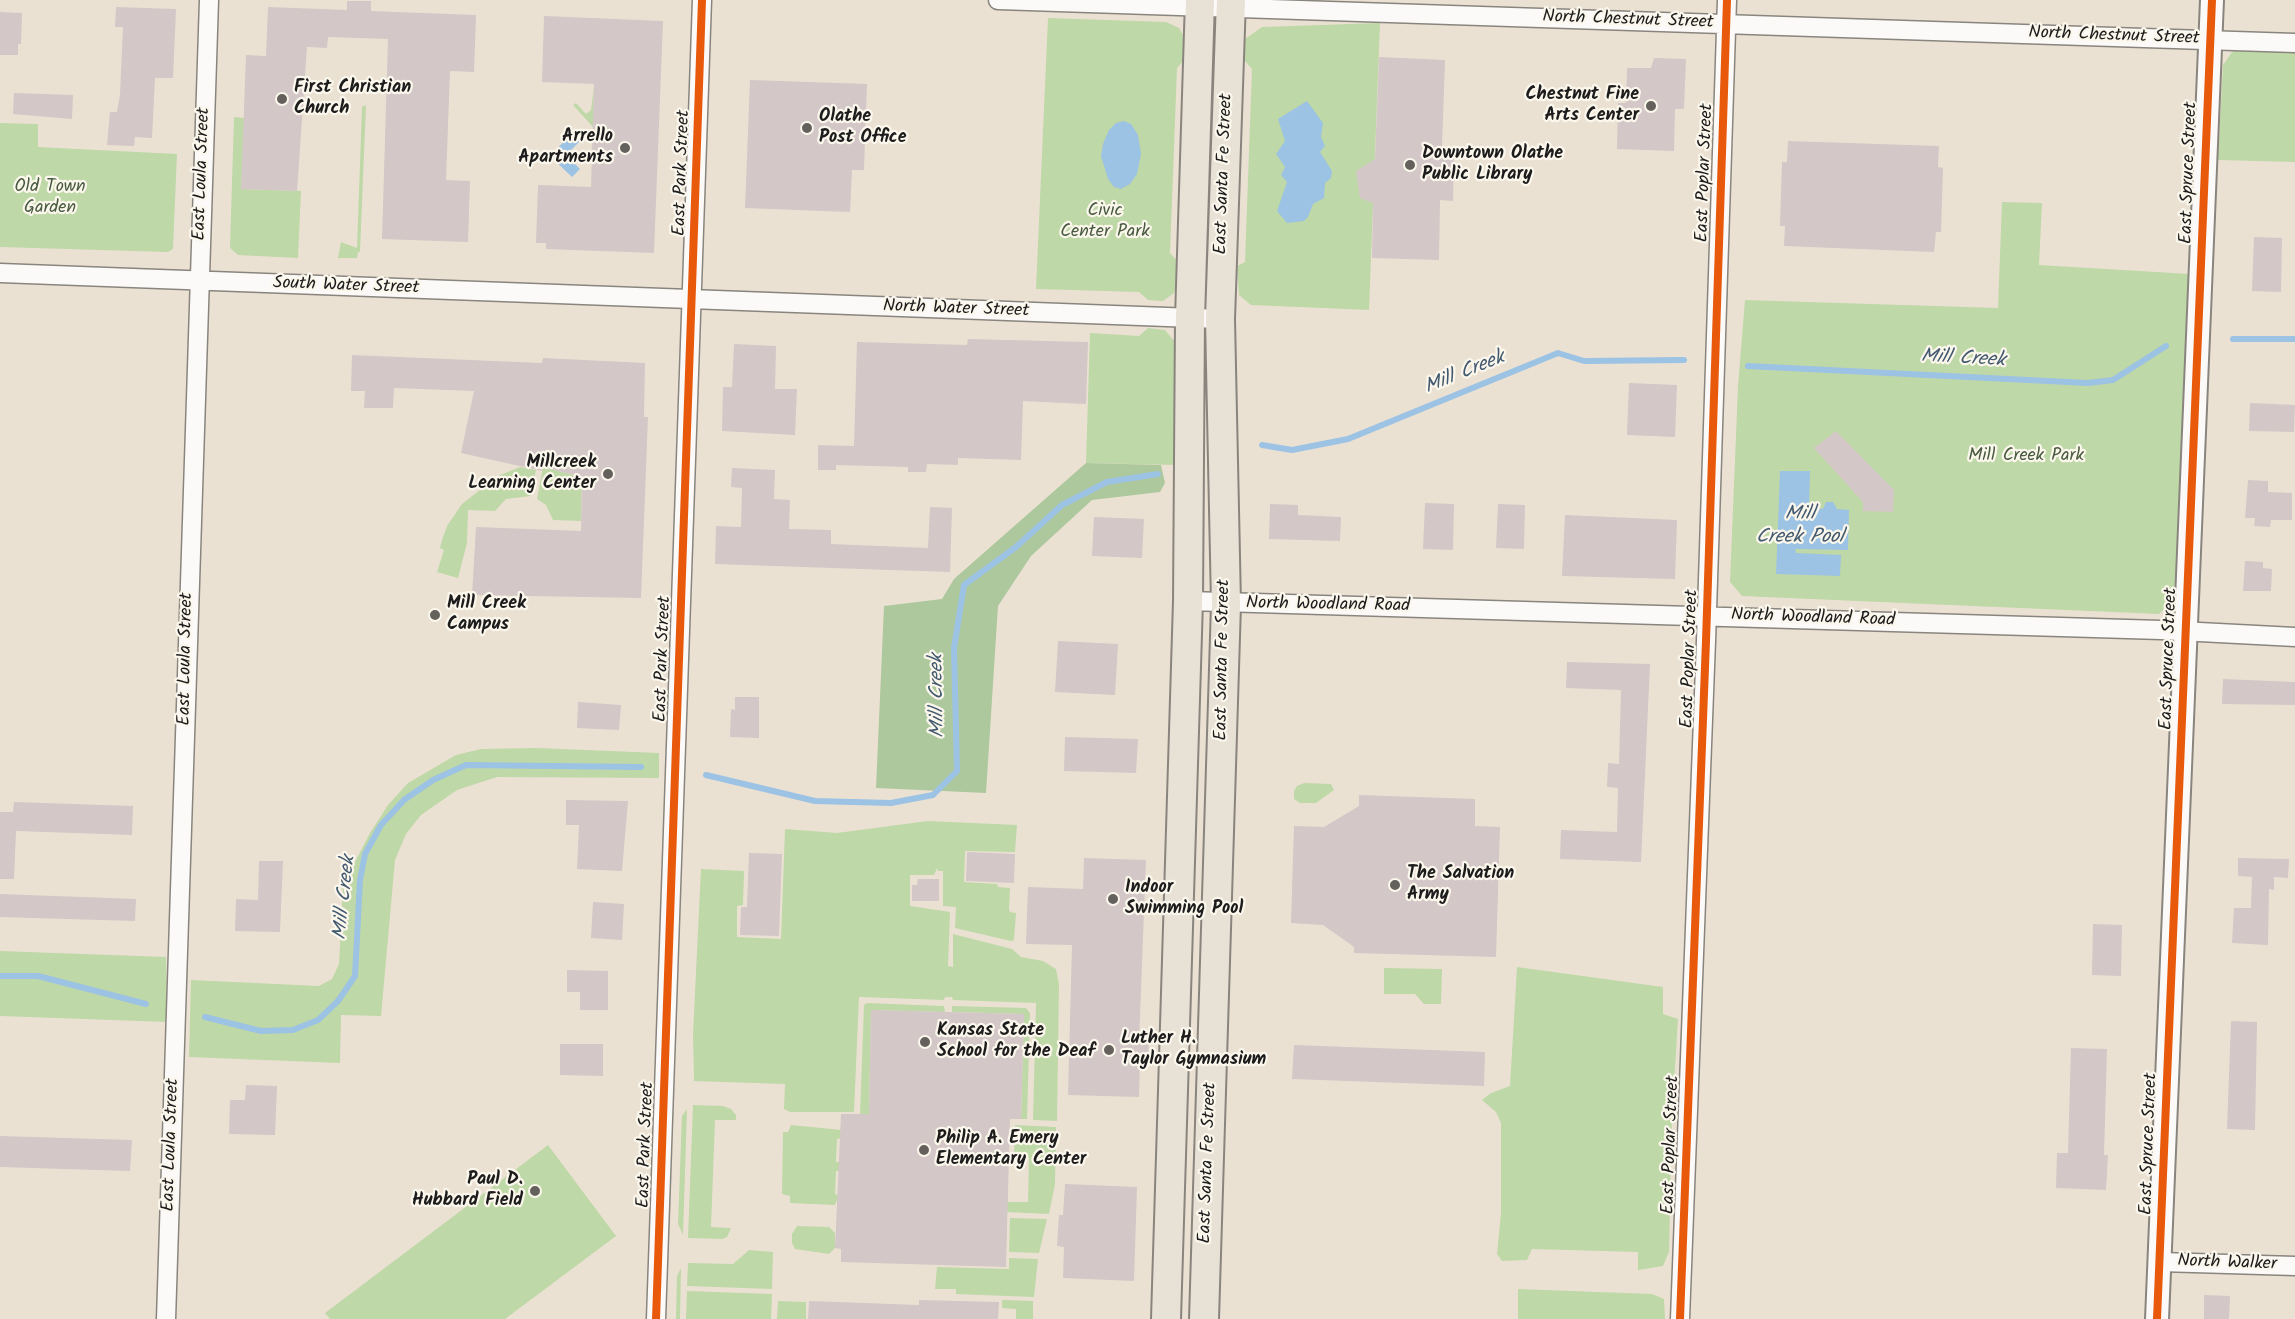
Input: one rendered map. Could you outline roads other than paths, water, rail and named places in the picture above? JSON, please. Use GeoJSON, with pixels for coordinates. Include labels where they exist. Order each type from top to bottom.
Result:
{"type":"FeatureCollection","features":[{"type":"Feature","properties":{"kind":"main road","name":"East Santa Fe Street"},"geometry":{"type":"LineString","coordinates":[[1166,1319],[1188,601],[1190,318],[1200,4]]}},
{"type":"Feature","properties":{"kind":"main road","name":"East Santa Fe Street"},"geometry":{"type":"LineString","coordinates":[[1204,1319],[1226,604],[1220,319],[1231,4]]}},
{"type":"Feature","properties":{"kind":"main road"},"geometry":{"type":"LineString","coordinates":[[1181,825],[1219,826]]}},
{"type":"Feature","properties":{"kind":"street","name":"East Loula Street"},"geometry":{"type":"LineString","coordinates":[[166,1319],[209,0]]}},
{"type":"Feature","properties":{"kind":"street","name":"East Park Street"},"geometry":{"type":"LineString","coordinates":[[656,1319],[702,0]]}},
{"type":"Feature","properties":{"kind":"street","name":"North Chestnut Street"},"geometry":{"type":"LineString","coordinates":[[998,0],[1231,4],[1726,24],[2295,43]]}},
{"type":"Feature","properties":{"kind":"street","name":"East Poplar Street"},"geometry":{"type":"LineString","coordinates":[[1680,1319],[1707,616],[1727,0]]}},
{"type":"Feature","properties":{"kind":"street","name":"East Spruce Street"},"geometry":{"type":"LineString","coordinates":[[2157,1319],[2212,0]]}},
{"type":"Feature","properties":{"kind":"street","name":"South Water Street"},"geometry":{"type":"LineString","coordinates":[[0,273],[692,301]]}},
{"type":"Feature","properties":{"kind":"street","name":"North Water Street"},"geometry":{"type":"LineString","coordinates":[[692,301],[1220,319]]}},
{"type":"Feature","properties":{"kind":"street","name":"North Woodland Road"},"geometry":{"type":"LineString","coordinates":[[1188,601],[1226,604],[2186,631],[2295,637]]}},
{"type":"Feature","properties":{"kind":"street","name":"North Walker"},"geometry":{"type":"LineString","coordinates":[[2160,1262],[2295,1266]]}},
{"type":"Feature","properties":{"kind":"water"},"geometry":{"type":"Polygon","coordinates":[[[1307,101],[1323,123],[1321,137],[1325,146],[1320,152],[1332,171],[1331,178],[1325,183],[1324,198],[1313,204],[1308,217],[1304,221],[1287,223],[1277,211],[1287,182],[1281,175],[1285,167],[1276,154],[1285,141],[1278,119],[1307,101]]]}},
{"type":"Feature","properties":{"kind":"water"},"geometry":{"type":"Polygon","coordinates":[[[1124,121],[1131,124],[1138,135],[1141,154],[1137,174],[1130,184],[1121,189],[1114,187],[1108,179],[1101,156],[1109,130],[1116,123],[1124,121]]]}},
{"type":"Feature","properties":{"kind":"water"},"geometry":{"type":"Polygon","coordinates":[[[573,132],[581,140],[566,155],[580,169],[572,177],[550,156],[573,132]]]}},
{"type":"Feature","properties":{"kind":"water","name":"Mill Creek Pool"},"geometry":{"type":"Polygon","coordinates":[[[1780,471],[1810,471],[1809,508],[1823,509],[1826,502],[1833,502],[1837,509],[1849,510],[1848,550],[1795,549],[1796,553],[1841,555],[1840,576],[1776,574],[1780,471]]]}},
{"type":"Feature","properties":{"kind":"waterway","name":"Mill Creek"},"geometry":{"type":"LineString","coordinates":[[2233,339],[2295,339]]}},
{"type":"Feature","properties":{"kind":"waterway","name":"Mill Creek"},"geometry":{"type":"LineString","coordinates":[[1748,366],[2088,383],[2113,380],[2166,346]]}},
{"type":"Feature","properties":{"kind":"waterway","name":"Mill Creek"},"geometry":{"type":"LineString","coordinates":[[1262,445],[1292,450],[1348,439],[1558,353],[1584,361],[1684,360]]}},
{"type":"Feature","properties":{"kind":"waterway","name":"Mill Creek"},"geometry":{"type":"LineString","coordinates":[[706,775],[815,801],[891,803],[933,795],[957,771],[954,648],[964,585],[1016,547],[1062,505],[1107,482],[1158,474]]}},
{"type":"Feature","properties":{"kind":"waterway","name":"Mill Creek"},"geometry":{"type":"LineString","coordinates":[[205,1017],[261,1031],[293,1030],[318,1020],[338,1001],[355,976],[360,880],[365,854],[381,825],[404,800],[433,780],[466,765],[641,767]]}},
{"type":"Feature","properties":{"kind":"waterway","name":"Mill Creek"},"geometry":{"type":"LineString","coordinates":[[0,976],[38,976],[146,1004]]}},
{"type":"Feature","properties":{"kind":"place","name":"First Christian Church"},"geometry":{"type":"Point","coordinates":[282,99]}},
{"type":"Feature","properties":{"kind":"place","name":"Chestnut Fine Arts Center"},"geometry":{"type":"Point","coordinates":[1651,106]}},
{"type":"Feature","properties":{"kind":"place","name":"Olathe Post Office"},"geometry":{"type":"Point","coordinates":[807,128]}},
{"type":"Feature","properties":{"kind":"place","name":"Arrello Apartments"},"geometry":{"type":"Point","coordinates":[625,148]}},
{"type":"Feature","properties":{"kind":"place","name":"Downtown Olathe Public Library"},"geometry":{"type":"Point","coordinates":[1410,165]}},
{"type":"Feature","properties":{"kind":"place","name":"Millcreek Learning Center"},"geometry":{"type":"Point","coordinates":[608,474]}},
{"type":"Feature","properties":{"kind":"place","name":"Mill Creek Campus"},"geometry":{"type":"Point","coordinates":[435,615]}},
{"type":"Feature","properties":{"kind":"place","name":"The Salvation Army"},"geometry":{"type":"Point","coordinates":[1395,885]}},
{"type":"Feature","properties":{"kind":"place","name":"Indoor Swimming Pool"},"geometry":{"type":"Point","coordinates":[1113,899]}},
{"type":"Feature","properties":{"kind":"place","name":"Kansas State School for the Deaf"},"geometry":{"type":"Point","coordinates":[925,1042]}},
{"type":"Feature","properties":{"kind":"place","name":"Luther H. Taylor Gymnasium"},"geometry":{"type":"Point","coordinates":[1109,1050]}},
{"type":"Feature","properties":{"kind":"place","name":"Philip A. Emery Elementary Center"},"geometry":{"type":"Point","coordinates":[924,1150]}},
{"type":"Feature","properties":{"kind":"place","name":"Paul D. Hubbard Field"},"geometry":{"type":"Point","coordinates":[535,1191]}},
{"type":"Feature","properties":{"kind":"park label","name":"Old Town Garden"},"geometry":{"type":"Point","coordinates":[50,198]}},
{"type":"Feature","properties":{"kind":"park label","name":"Civic Center Park"},"geometry":{"type":"Point","coordinates":[1105,222]}},
{"type":"Feature","properties":{"kind":"park label","name":"Mill Creek Park"},"geometry":{"type":"Point","coordinates":[2026,457]}}]}
